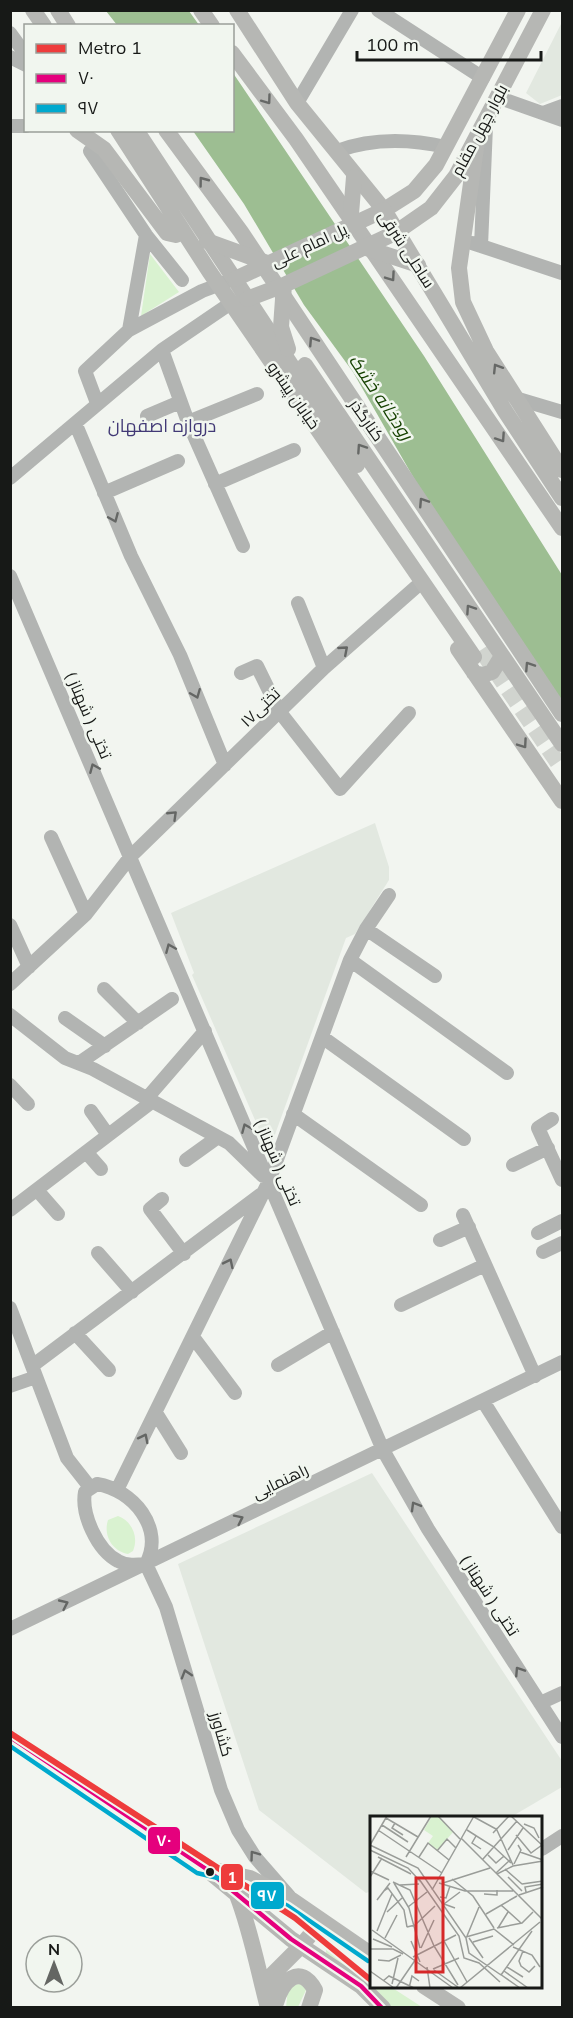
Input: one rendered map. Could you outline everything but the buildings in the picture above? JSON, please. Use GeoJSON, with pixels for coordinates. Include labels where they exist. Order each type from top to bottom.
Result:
{"type":"FeatureCollection","features":[{"type":"Feature","properties":{"kind":"main road"},"geometry":{"type":"LineString","coordinates":[[33,10],[43,24]]}},
{"type":"Feature","properties":{"kind":"main road"},"geometry":{"type":"LineString","coordinates":[[201,10],[211,24]]}},
{"type":"Feature","properties":{"kind":"main road","name":"ساحلی شرقی"},"geometry":{"type":"LineString","coordinates":[[237,10],[297,103],[337,151],[354,177],[384,210],[395,233],[418,265],[505,411],[562,498]]}},
{"type":"Feature","properties":{"kind":"main road","name":"بلوار چهل مقام"},"geometry":{"type":"LineString","coordinates":[[384,210],[414,191],[436,165],[518,10]]}},
{"type":"Feature","properties":{"kind":"main road","name":"بلوار چهل مقام"},"geometry":{"type":"LineString","coordinates":[[395,233],[431,208],[456,176],[543,10]]}},
{"type":"Feature","properties":{"kind":"main road"},"geometry":{"type":"LineString","coordinates":[[234,56],[296,139],[562,528]]}},
{"type":"Feature","properties":{"kind":"main road"},"geometry":{"type":"LineString","coordinates":[[80,132],[104,149],[167,233],[176,235],[183,232]]}},
{"type":"Feature","properties":{"kind":"main road","name":"خیابان پیشرو"},"geometry":{"type":"LineString","coordinates":[[119,132],[218,285],[239,301],[267,342],[476,660]]}},
{"type":"Feature","properties":{"kind":"main road","name":"خیابان پیشرو"},"geometry":{"type":"LineString","coordinates":[[137,132],[207,241],[235,279],[239,301]]}},
{"type":"Feature","properties":{"kind":"main road","name":"کنارگذر"},"geometry":{"type":"LineString","coordinates":[[167,132],[241,232],[562,714]]}},
{"type":"Feature","properties":{"kind":"main road","name":"ساحلی شرقی"},"geometry":{"type":"LineString","coordinates":[[478,134],[461,240],[459,268],[463,302],[477,335],[562,470]]}},
{"type":"Feature","properties":{"kind":"main road"},"geometry":{"type":"LineString","coordinates":[[350,226],[354,177]]}},
{"type":"Feature","properties":{"kind":"main road","name":"پل امام علی"},"geometry":{"type":"LineString","coordinates":[[235,279],[384,210]]}},
{"type":"Feature","properties":{"kind":"main road","name":"پل امام علی"},"geometry":{"type":"LineString","coordinates":[[239,301],[284,285],[395,233]]}},
{"type":"Feature","properties":{"kind":"main road"},"geometry":{"type":"LineString","coordinates":[[207,241],[270,264]]}},
{"type":"Feature","properties":{"kind":"main road"},"geometry":{"type":"LineString","coordinates":[[363,247],[418,265]]}},
{"type":"Feature","properties":{"kind":"main road"},"geometry":{"type":"LineString","coordinates":[[284,285],[281,327],[288,349]]}},
{"type":"Feature","properties":{"kind":"main road"},"geometry":{"type":"LineString","coordinates":[[502,656],[492,672],[476,660],[416,587],[271,379],[267,342],[288,349],[302,361],[562,744]]}},
{"type":"Feature","properties":{"kind":"main road"},"geometry":{"type":"LineString","coordinates":[[476,660],[487,692],[562,801]]}},
{"type":"Feature","properties":{"kind":"main road"},"geometry":{"type":"LineString","coordinates":[[487,692],[497,678],[514,672]]}},
{"type":"Feature","properties":{"kind":"main road"},"geometry":{"type":"LineString","coordinates":[[10,1737],[206,1868],[302,1946],[361,1986],[383,2007]]}},
{"type":"Feature","properties":{"kind":"main road"},"geometry":{"type":"LineString","coordinates":[[206,1868],[250,1878],[292,1900],[321,1922],[370,1952]]}},
{"type":"Feature","properties":{"kind":"main road"},"geometry":{"type":"LineString","coordinates":[[236,1894],[249,1927],[252,1948],[271,2007]]}},
{"type":"Feature","properties":{"kind":"main road"},"geometry":{"type":"LineString","coordinates":[[271,2007],[273,1974],[302,1946],[321,1922]]}},
{"type":"Feature","properties":{"kind":"main road"},"geometry":{"type":"LineString","coordinates":[[271,2007],[280,1989],[290,1978],[302,1976],[310,1981],[315,1990],[309,2007]]}},
{"type":"Feature","properties":{"kind":"main road"},"geometry":{"type":"LineString","coordinates":[[427,1988],[458,2007]]}},
{"type":"Feature","properties":{"kind":"street"},"geometry":{"type":"LineString","coordinates":[[297,103],[352,10]]}},
{"type":"Feature","properties":{"kind":"street"},"geometry":{"type":"LineString","coordinates":[[378,10],[483,78]]}},
{"type":"Feature","properties":{"kind":"street"},"geometry":{"type":"LineString","coordinates":[[10,33],[24,52]]}},
{"type":"Feature","properties":{"kind":"street"},"geometry":{"type":"LineString","coordinates":[[10,57],[24,64]]}},
{"type":"Feature","properties":{"kind":"street"},"geometry":{"type":"LineString","coordinates":[[497,97],[562,120]]}},
{"type":"Feature","properties":{"kind":"street"},"geometry":{"type":"LineString","coordinates":[[543,113],[562,106]]}},
{"type":"Feature","properties":{"kind":"street"},"geometry":{"type":"LineString","coordinates":[[481,246],[486,118]]}},
{"type":"Feature","properties":{"kind":"street"},"geometry":{"type":"LineString","coordinates":[[337,151],[358,143],[417,140],[446,147]]}},
{"type":"Feature","properties":{"kind":"street"},"geometry":{"type":"LineString","coordinates":[[90,151],[146,235],[182,280]]}},
{"type":"Feature","properties":{"kind":"street"},"geometry":{"type":"LineString","coordinates":[[129,330],[146,235]]}},
{"type":"Feature","properties":{"kind":"street"},"geometry":{"type":"LineString","coordinates":[[461,240],[562,273]]}},
{"type":"Feature","properties":{"kind":"street"},"geometry":{"type":"LineString","coordinates":[[97,403],[85,371],[129,330],[218,285],[235,279]]}},
{"type":"Feature","properties":{"kind":"street"},"geometry":{"type":"LineString","coordinates":[[10,478],[76,425],[97,403],[162,350],[239,301]]}},
{"type":"Feature","properties":{"kind":"street"},"geometry":{"type":"LineString","coordinates":[[162,350],[188,422],[243,546]]}},
{"type":"Feature","properties":{"kind":"street"},"geometry":{"type":"LineString","coordinates":[[188,422],[257,394]]}},
{"type":"Feature","properties":{"kind":"street"},"geometry":{"type":"LineString","coordinates":[[515,398],[562,412]]}},
{"type":"Feature","properties":{"kind":"street"},"geometry":{"type":"LineString","coordinates":[[147,416],[180,402]]}},
{"type":"Feature","properties":{"kind":"street"},"geometry":{"type":"LineString","coordinates":[[76,425],[131,556],[180,655],[225,765]]}},
{"type":"Feature","properties":{"kind":"street"},"geometry":{"type":"LineString","coordinates":[[215,484],[294,450]]}},
{"type":"Feature","properties":{"kind":"street"},"geometry":{"type":"LineString","coordinates":[[104,493],[178,461]]}},
{"type":"Feature","properties":{"kind":"street","name":"تختی ( شهناز )"},"geometry":{"type":"LineString","coordinates":[[10,576],[205,1031],[266,1186],[333,1332],[383,1450],[428,1529],[562,1737]]}},
{"type":"Feature","properties":{"kind":"street","name":"تختی۱۷"},"geometry":{"type":"LineString","coordinates":[[10,984],[86,914],[131,856],[279,711],[416,587]]}},
{"type":"Feature","properties":{"kind":"street"},"geometry":{"type":"LineString","coordinates":[[298,603],[324,668]]}},
{"type":"Feature","properties":{"kind":"street"},"geometry":{"type":"LineString","coordinates":[[242,673],[257,666],[279,711],[340,789],[409,714]]}},
{"type":"Feature","properties":{"kind":"street"},"geometry":{"type":"LineString","coordinates":[[51,837],[86,914]]}},
{"type":"Feature","properties":{"kind":"street"},"geometry":{"type":"LineString","coordinates":[[117,1490],[266,1186],[350,960],[366,929],[389,895]]}},
{"type":"Feature","properties":{"kind":"street"},"geometry":{"type":"LineString","coordinates":[[10,925],[29,968]]}},
{"type":"Feature","properties":{"kind":"street"},"geometry":{"type":"LineString","coordinates":[[366,929],[435,976]]}},
{"type":"Feature","properties":{"kind":"street"},"geometry":{"type":"LineString","coordinates":[[350,960],[507,1073]]}},
{"type":"Feature","properties":{"kind":"street"},"geometry":{"type":"LineString","coordinates":[[104,989],[138,1023]]}},
{"type":"Feature","properties":{"kind":"street"},"geometry":{"type":"LineString","coordinates":[[79,1064],[172,999]]}},
{"type":"Feature","properties":{"kind":"street"},"geometry":{"type":"LineString","coordinates":[[10,1015],[65,1058],[150,1100],[229,1143],[266,1186]]}},
{"type":"Feature","properties":{"kind":"street"},"geometry":{"type":"LineString","coordinates":[[65,1018],[105,1046]]}},
{"type":"Feature","properties":{"kind":"street"},"geometry":{"type":"LineString","coordinates":[[10,1210],[150,1100],[205,1031]]}},
{"type":"Feature","properties":{"kind":"street"},"geometry":{"type":"LineString","coordinates":[[322,1037],[464,1140]]}},
{"type":"Feature","properties":{"kind":"street"},"geometry":{"type":"LineString","coordinates":[[10,1085],[28,1104]]}},
{"type":"Feature","properties":{"kind":"street"},"geometry":{"type":"LineString","coordinates":[[91,1111],[108,1135]]}},
{"type":"Feature","properties":{"kind":"street"},"geometry":{"type":"LineString","coordinates":[[293,1114],[421,1205]]}},
{"type":"Feature","properties":{"kind":"street"},"geometry":{"type":"LineString","coordinates":[[552,1119],[538,1128],[562,1180]]}},
{"type":"Feature","properties":{"kind":"street"},"geometry":{"type":"LineString","coordinates":[[186,1160],[218,1137]]}},
{"type":"Feature","properties":{"kind":"street"},"geometry":{"type":"LineString","coordinates":[[513,1165],[548,1148]]}},
{"type":"Feature","properties":{"kind":"street"},"geometry":{"type":"LineString","coordinates":[[86,1152],[101,1169]]}},
{"type":"Feature","properties":{"kind":"street"},"geometry":{"type":"LineString","coordinates":[[10,1386],[34,1371],[75,1333],[184,1254],[266,1186]]}},
{"type":"Feature","properties":{"kind":"street"},"geometry":{"type":"LineString","coordinates":[[37,1190],[58,1214]]}},
{"type":"Feature","properties":{"kind":"street"},"geometry":{"type":"LineString","coordinates":[[162,1199],[150,1209],[184,1254]]}},
{"type":"Feature","properties":{"kind":"street"},"geometry":{"type":"LineString","coordinates":[[440,1240],[466,1221],[535,1376]]}},
{"type":"Feature","properties":{"kind":"street"},"geometry":{"type":"LineString","coordinates":[[538,1233],[562,1221]]}},
{"type":"Feature","properties":{"kind":"street"},"geometry":{"type":"LineString","coordinates":[[543,1252],[562,1243]]}},
{"type":"Feature","properties":{"kind":"street"},"geometry":{"type":"LineString","coordinates":[[98,1253],[132,1292]]}},
{"type":"Feature","properties":{"kind":"street"},"geometry":{"type":"LineString","coordinates":[[401,1305],[485,1264]]}},
{"type":"Feature","properties":{"kind":"street"},"geometry":{"type":"LineString","coordinates":[[10,1308],[67,1458],[89,1486]]}},
{"type":"Feature","properties":{"kind":"street"},"geometry":{"type":"LineString","coordinates":[[278,1365],[333,1332]]}},
{"type":"Feature","properties":{"kind":"street"},"geometry":{"type":"LineString","coordinates":[[75,1333],[109,1370]]}},
{"type":"Feature","properties":{"kind":"street"},"geometry":{"type":"LineString","coordinates":[[193,1337],[235,1393]]}},
{"type":"Feature","properties":{"kind":"street","name":"راهنمایی"},"geometry":{"type":"LineString","coordinates":[[10,1629],[535,1376],[561,1367]]}},
{"type":"Feature","properties":{"kind":"street"},"geometry":{"type":"LineString","coordinates":[[483,1401],[562,1527]]}},
{"type":"Feature","properties":{"kind":"street"},"geometry":{"type":"LineString","coordinates":[[156,1413],[181,1453]]}},
{"type":"Feature","properties":{"kind":"street"},"geometry":{"type":"LineString","coordinates":[[96,1484],[117,1490],[140,1509],[150,1527],[152,1553],[146,1564],[128,1565],[118,1561],[100,1543],[85,1510],[84,1491],[89,1486],[96,1484]]}},
{"type":"Feature","properties":{"kind":"street","name":"کشاورز"},"geometry":{"type":"LineString","coordinates":[[146,1564],[166,1607],[221,1790],[238,1830],[255,1857],[292,1900]]}},
{"type":"Feature","properties":{"kind":"street"},"geometry":{"type":"LineString","coordinates":[[540,1703],[562,1693]]}},
{"type":"Feature","properties":{"kind":"street"},"geometry":{"type":"LineString","coordinates":[[543,1848],[562,1836]]}},
{"type":"Feature","properties":{"kind":"shaded area"},"geometry":{"type":"Polygon","coordinates":[[[562,22],[562,95],[540,104],[526,93],[562,22]]]}},
{"type":"Feature","properties":{"kind":"shaded area"},"geometry":{"type":"Polygon","coordinates":[[[150,254],[179,292],[141,316],[150,254]]]}},
{"type":"Feature","properties":{"kind":"shaded area"},"geometry":{"type":"Polygon","coordinates":[[[375,823],[389,867],[389,880],[355,934],[346,938],[273,1140],[265,1143],[192,975],[194,973],[171,913],[375,823]]]}},
{"type":"Feature","properties":{"kind":"shaded area"},"geometry":{"type":"Polygon","coordinates":[[[372,1473],[562,1761],[562,1787],[513,1816],[370,1816],[370,1892],[366,1893],[259,1810],[178,1564],[372,1473]]]}},
{"type":"Feature","properties":{"kind":"shaded area"},"geometry":{"type":"Polygon","coordinates":[[[118,1516],[127,1522],[135,1535],[135,1546],[128,1554],[117,1550],[108,1537],[108,1520],[118,1516]]]}},
{"type":"Feature","properties":{"kind":"shaded area"},"geometry":{"type":"Polygon","coordinates":[[[326,1948],[333,1948],[370,1973],[370,1988],[393,1988],[422,2007],[391,2007],[326,1954],[326,1948]]]}},
{"type":"Feature","properties":{"kind":"shaded area"},"geometry":{"type":"Polygon","coordinates":[[[302,1983],[306,1990],[298,2007],[286,2008],[288,1987],[302,1983]]]}},
{"type":"Feature","properties":{"kind":"water"},"geometry":{"type":"Polygon","coordinates":[[[106,11],[189,11],[198,24],[116,24],[106,11]]]}},
{"type":"Feature","properties":{"kind":"water","name":"رودخانه خشک"},"geometry":{"type":"Polygon","coordinates":[[[234,74],[424,356],[562,575],[562,701],[416,482],[353,372],[304,305],[244,204],[194,132],[234,132],[234,74]]]}},
{"type":"Feature","properties":{"kind":"tunnel"},"geometry":{"type":"LineString","coordinates":[[481,650],[562,769]]}},
{"type":"Feature","properties":{"kind":"metro line","name":"1"},"geometry":{"type":"LineString","coordinates":[[10,1733],[295,1918],[370,1979]]}},
{"type":"Feature","properties":{"kind":"transit line","name":"۷۰"},"geometry":{"type":"LineString","coordinates":[[10,1737],[205,1868],[291,1939],[361,1986],[382,2008]]}},
{"type":"Feature","properties":{"kind":"transit line","name":"۹۷"},"geometry":{"type":"LineString","coordinates":[[10,1746],[197,1873],[247,1885],[288,1906],[368,1961]]}},
{"type":"Feature","properties":{"kind":"district","name":"دروازه اصفهان"},"geometry":{"type":"Point","coordinates":[162,425]}}]}
